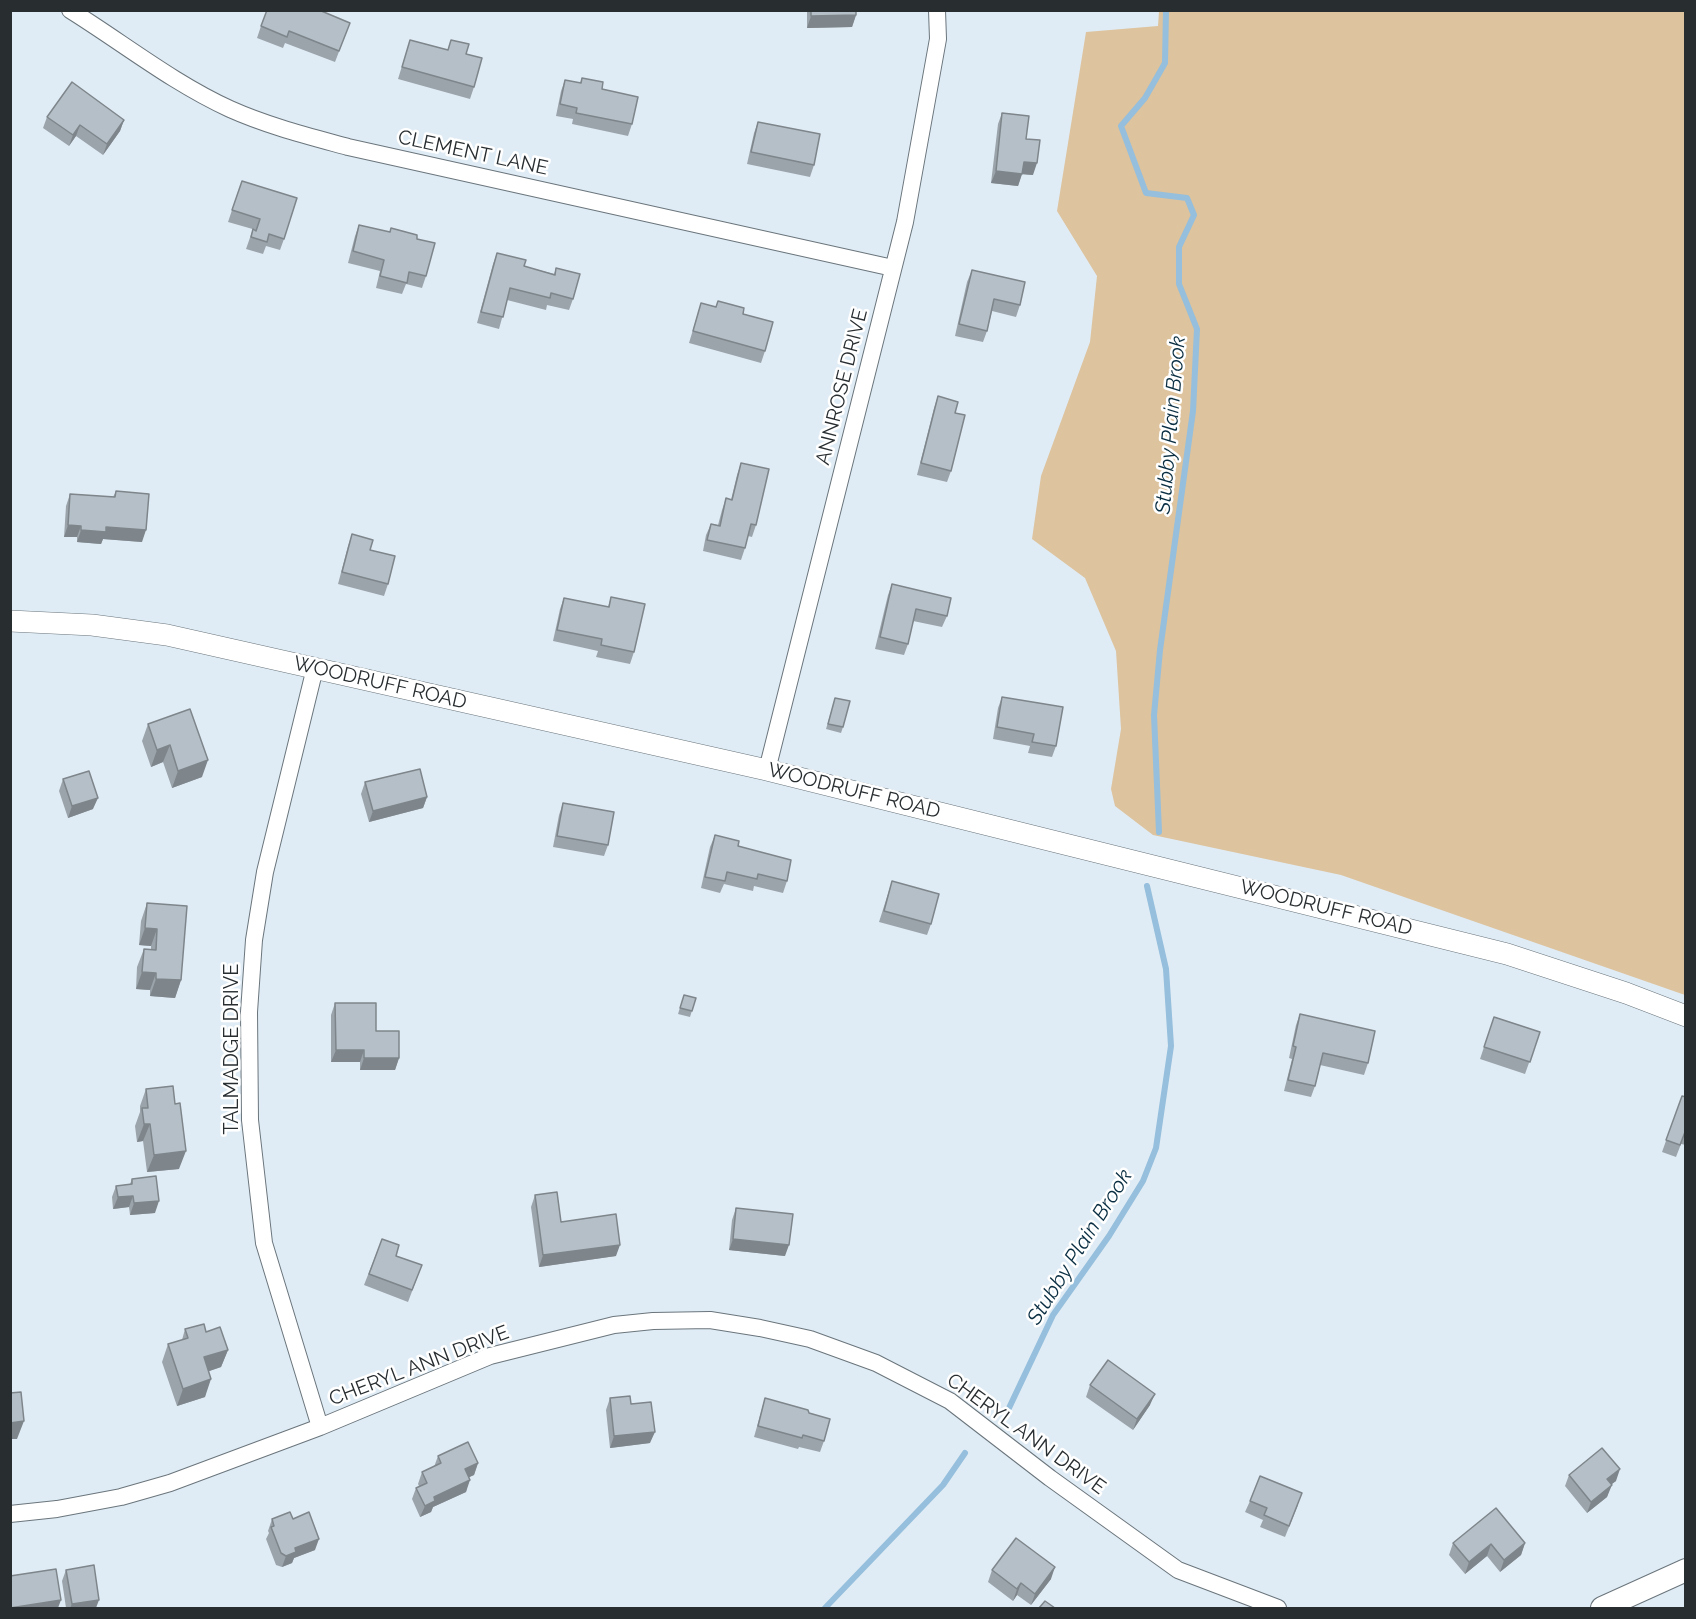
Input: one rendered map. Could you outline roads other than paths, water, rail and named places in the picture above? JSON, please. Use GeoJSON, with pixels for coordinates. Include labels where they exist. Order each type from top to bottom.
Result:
{"type":"FeatureCollection","features":[{"type":"Feature","properties":{"kind":"main road"},"geometry":{"type":"LineString","coordinates":[[1602,1608],[1686,1570]]}},
{"type":"Feature","properties":{"kind":"street","name":"CLEMENT LANE"},"geometry":{"type":"LineString","coordinates":[[70,10],[110,35],[161,72],[229,108],[277,128],[348,147],[893,268]]}},
{"type":"Feature","properties":{"kind":"street","name":"ANNROSE DRIVE"},"geometry":{"type":"LineString","coordinates":[[767,770],[905,222],[938,39],[937,10]]}},
{"type":"Feature","properties":{"kind":"street","name":"WOODRUFF ROAD"},"geometry":{"type":"LineString","coordinates":[[10,621],[92,625],[167,635],[767,770],[1507,954],[1626,993],[1686,1016]]}},
{"type":"Feature","properties":{"kind":"street","name":"TALMADGE DRIVE"},"geometry":{"type":"LineString","coordinates":[[315,668],[265,872],[254,940],[249,1012],[250,1120],[264,1243],[320,1427]]}},
{"type":"Feature","properties":{"kind":"street","name":"CHERYL ANN DRIVE"},"geometry":{"type":"LineString","coordinates":[[10,1514],[57,1509],[121,1497],[170,1483],[320,1427],[490,1356],[614,1325],[653,1321],[710,1320],[810,1339],[876,1363],[950,1401],[1050,1478],[1178,1570],[1278,1608]]}},
{"type":"Feature","properties":{"kind":"waterway","name":"Stubby Plain Brook"},"geometry":{"type":"LineString","coordinates":[[1159,832],[1154,715],[1160,650],[1193,411],[1197,329],[1179,284],[1179,247],[1194,215],[1187,198],[1146,193],[1121,126],[1145,98],[1165,63],[1166,10]]}},
{"type":"Feature","properties":{"kind":"waterway","name":"Stubby Plain Brook"},"geometry":{"type":"LineString","coordinates":[[1009,1408],[1053,1315],[1109,1236],[1143,1181],[1156,1148],[1171,1046],[1166,969],[1147,886]]}},
{"type":"Feature","properties":{"kind":"waterway","name":"Stubby Plain Brook"},"geometry":{"type":"LineString","coordinates":[[825,1608],[943,1485],[965,1453]]}}]}
